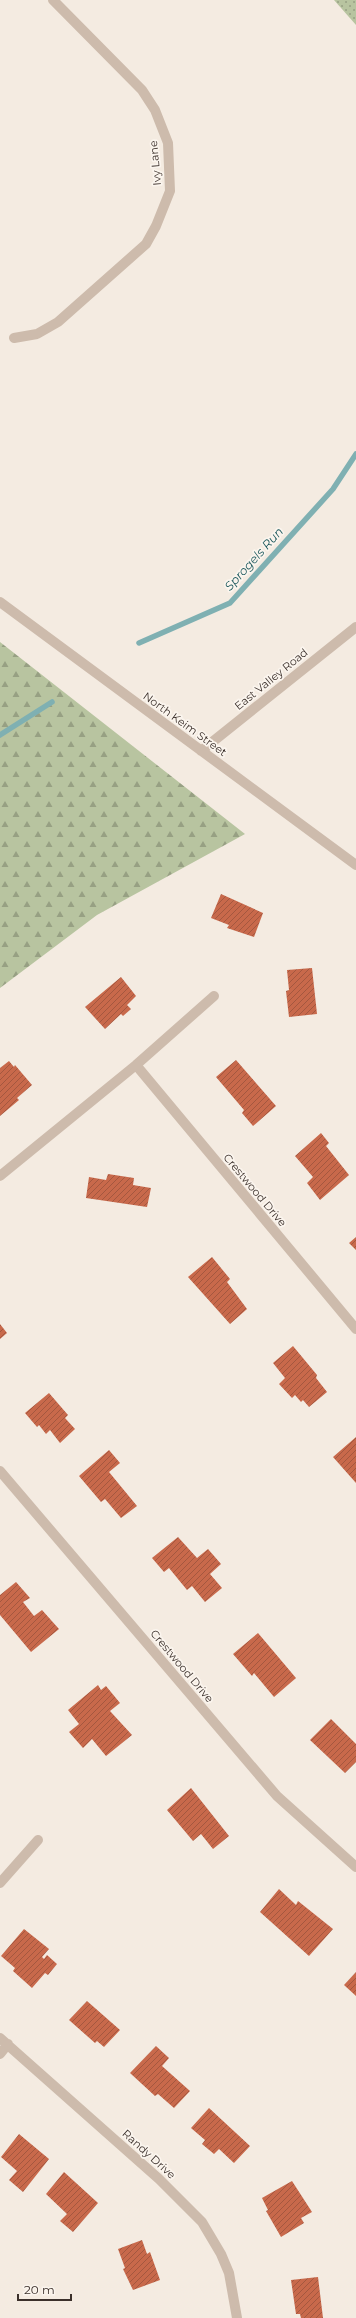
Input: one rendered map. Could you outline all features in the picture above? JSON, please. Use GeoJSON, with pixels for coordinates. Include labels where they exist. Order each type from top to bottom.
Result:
{"type":"FeatureCollection","features":[{"type":"Feature","properties":{"kind":"street","name":"Ivy Lane"},"geometry":{"type":"LineString","coordinates":[[14,338],[37,334],[58,322],[146,244],[156,226],[170,191],[168,143],[155,110],[142,90],[53,0]]}},
{"type":"Feature","properties":{"kind":"street","name":"North Keim Street"},"geometry":{"type":"LineString","coordinates":[[0,602],[356,865]]}},
{"type":"Feature","properties":{"kind":"street","name":"East Valley Road"},"geometry":{"type":"LineString","coordinates":[[201,750],[356,627]]}},
{"type":"Feature","properties":{"kind":"street"},"geometry":{"type":"LineString","coordinates":[[0,1176],[136,1065],[214,996]]}},
{"type":"Feature","properties":{"kind":"street","name":"Crestwood Drive"},"geometry":{"type":"LineString","coordinates":[[136,1065],[356,1329]]}},
{"type":"Feature","properties":{"kind":"street","name":"Crestwood Drive"},"geometry":{"type":"LineString","coordinates":[[0,1471],[277,1796],[356,1867]]}},
{"type":"Feature","properties":{"kind":"street"},"geometry":{"type":"LineString","coordinates":[[0,1883],[38,1840]]}},
{"type":"Feature","properties":{"kind":"street"},"geometry":{"type":"LineString","coordinates":[[0,2054],[4,2041]]}},
{"type":"Feature","properties":{"kind":"street","name":"Randy Drive"},"geometry":{"type":"LineString","coordinates":[[4,2041],[159,2179],[202,2222],[221,2254],[229,2273],[237,2318]]}},
{"type":"Feature","properties":{"kind":"green space"},"geometry":{"type":"Polygon","coordinates":[[[334,0],[356,0],[356,25],[334,0]]]}},
{"type":"Feature","properties":{"kind":"green space"},"geometry":{"type":"Polygon","coordinates":[[[0,642],[245,834],[97,915],[0,988],[0,642]]]}},
{"type":"Feature","properties":{"kind":"building"},"geometry":{"type":"Polygon","coordinates":[[[221,894],[263,913],[254,937],[227,928],[229,925],[211,918],[221,894]]]}},
{"type":"Feature","properties":{"kind":"building"},"geometry":{"type":"Polygon","coordinates":[[[312,968],[317,1014],[289,1017],[286,991],[289,990],[287,970],[312,968]]]}},
{"type":"Feature","properties":{"kind":"building"},"geometry":{"type":"Polygon","coordinates":[[[121,977],[136,996],[127,1005],[131,1009],[123,1016],[121,1014],[105,1029],[85,1007],[121,977]]]}},
{"type":"Feature","properties":{"kind":"building"},"geometry":{"type":"Polygon","coordinates":[[[236,1060],[276,1106],[253,1126],[242,1113],[244,1110],[216,1077],[236,1060]]]}},
{"type":"Feature","properties":{"kind":"building"},"geometry":{"type":"Polygon","coordinates":[[[9,1061],[14,1067],[15,1065],[32,1085],[17,1098],[19,1100],[0,1116],[0,1068],[9,1061]]]}},
{"type":"Feature","properties":{"kind":"building"},"geometry":{"type":"Polygon","coordinates":[[[321,1133],[329,1143],[326,1146],[349,1175],[320,1200],[307,1183],[313,1177],[295,1156],[321,1133]]]}},
{"type":"Feature","properties":{"kind":"building"},"geometry":{"type":"Polygon","coordinates":[[[108,1174],[134,1178],[133,1185],[151,1188],[147,1207],[86,1198],[89,1177],[106,1180],[108,1174]]]}},
{"type":"Feature","properties":{"kind":"building"},"geometry":{"type":"Polygon","coordinates":[[[356,1237],[356,1250],[349,1243],[356,1237]]]}},
{"type":"Feature","properties":{"kind":"building"},"geometry":{"type":"Polygon","coordinates":[[[212,1257],[230,1279],[227,1282],[247,1309],[230,1324],[188,1277],[212,1257]]]}},
{"type":"Feature","properties":{"kind":"building"},"geometry":{"type":"Polygon","coordinates":[[[0,1324],[7,1333],[0,1339],[0,1324]]]}},
{"type":"Feature","properties":{"kind":"building"},"geometry":{"type":"Polygon","coordinates":[[[293,1346],[317,1375],[316,1378],[327,1392],[309,1407],[303,1400],[301,1402],[295,1395],[292,1398],[279,1384],[285,1378],[273,1363],[293,1346]]]}},
{"type":"Feature","properties":{"kind":"building"},"geometry":{"type":"Polygon","coordinates":[[[49,1393],[68,1415],[65,1418],[75,1429],[60,1443],[50,1430],[46,1434],[39,1425],[37,1427],[25,1413],[49,1393]]]}},
{"type":"Feature","properties":{"kind":"building"},"geometry":{"type":"Polygon","coordinates":[[[356,1437],[356,1483],[333,1457],[356,1437]]]}},
{"type":"Feature","properties":{"kind":"building"},"geometry":{"type":"Polygon","coordinates":[[[109,1450],[120,1463],[109,1472],[137,1506],[121,1518],[105,1499],[101,1502],[79,1476],[109,1450]]]}},
{"type":"Feature","properties":{"kind":"building"},"geometry":{"type":"Polygon","coordinates":[[[178,1537],[197,1558],[208,1549],[221,1564],[210,1574],[222,1588],[205,1602],[192,1586],[187,1590],[169,1568],[164,1572],[152,1558],[178,1537]]]}},
{"type":"Feature","properties":{"kind":"building"},"geometry":{"type":"Polygon","coordinates":[[[16,1582],[30,1598],[23,1602],[34,1616],[42,1610],[59,1629],[31,1652],[0,1615],[0,1595],[16,1582]]]}},
{"type":"Feature","properties":{"kind":"building"},"geometry":{"type":"Polygon","coordinates":[[[258,1633],[296,1678],[274,1697],[254,1673],[252,1676],[233,1654],[258,1633]]]}},
{"type":"Feature","properties":{"kind":"building"},"geometry":{"type":"Polygon","coordinates":[[[98,1685],[101,1690],[106,1686],[120,1703],[110,1711],[132,1735],[106,1756],[92,1739],[83,1748],[69,1732],[79,1724],[68,1710],[98,1685]]]}},
{"type":"Feature","properties":{"kind":"building"},"geometry":{"type":"Polygon","coordinates":[[[331,1719],[356,1744],[356,1762],[345,1773],[310,1740],[331,1719]]]}},
{"type":"Feature","properties":{"kind":"building"},"geometry":{"type":"Polygon","coordinates":[[[191,1788],[229,1836],[213,1849],[201,1834],[193,1841],[167,1810],[191,1788]]]}},
{"type":"Feature","properties":{"kind":"building"},"geometry":{"type":"Polygon","coordinates":[[[279,1889],[296,1905],[298,1901],[333,1929],[309,1956],[260,1912],[279,1889]]]}},
{"type":"Feature","properties":{"kind":"building"},"geometry":{"type":"Polygon","coordinates":[[[24,1929],[49,1949],[42,1957],[44,1959],[47,1955],[57,1964],[48,1975],[45,1973],[32,1988],[13,1971],[15,1968],[1,1956],[24,1929]]]}},
{"type":"Feature","properties":{"kind":"building"},"geometry":{"type":"Polygon","coordinates":[[[356,1972],[356,1996],[344,1985],[356,1972]]]}},
{"type":"Feature","properties":{"kind":"building"},"geometry":{"type":"Polygon","coordinates":[[[87,2001],[120,2030],[104,2047],[97,2041],[95,2043],[69,2020],[87,2001]]]}},
{"type":"Feature","properties":{"kind":"building"},"geometry":{"type":"Polygon","coordinates":[[[156,2046],[169,2058],[162,2066],[190,2091],[174,2108],[158,2094],[155,2096],[130,2073],[156,2046]]]}},
{"type":"Feature","properties":{"kind":"building"},"geometry":{"type":"Polygon","coordinates":[[[209,2108],[250,2146],[234,2163],[219,2149],[214,2154],[202,2144],[205,2140],[191,2128],[209,2108]]]}},
{"type":"Feature","properties":{"kind":"building"},"geometry":{"type":"Polygon","coordinates":[[[19,2134],[49,2159],[23,2192],[9,2180],[17,2171],[1,2157],[19,2134]]]}},
{"type":"Feature","properties":{"kind":"building"},"geometry":{"type":"Polygon","coordinates":[[[64,2172],[98,2203],[73,2232],[60,2221],[67,2214],[46,2194],[64,2172]]]}},
{"type":"Feature","properties":{"kind":"building"},"geometry":{"type":"Polygon","coordinates":[[[292,2181],[312,2212],[301,2218],[304,2223],[281,2237],[266,2211],[268,2210],[262,2198],[292,2181]]]}},
{"type":"Feature","properties":{"kind":"building"},"geometry":{"type":"Polygon","coordinates":[[[142,2240],[147,2254],[150,2252],[160,2280],[133,2290],[123,2269],[125,2268],[118,2249],[142,2240]]]}},
{"type":"Feature","properties":{"kind":"building"},"geometry":{"type":"Polygon","coordinates":[[[318,2277],[323,2318],[301,2318],[300,2314],[296,2314],[291,2280],[318,2277]]]}},
{"type":"Feature","properties":{"kind":"waterway","name":"Sprogels Run"},"geometry":{"type":"LineString","coordinates":[[139,643],[230,603],[333,489],[356,454]]}},
{"type":"Feature","properties":{"kind":"waterway","name":"Sprogels Run"},"geometry":{"type":"LineString","coordinates":[[0,735],[52,702]]}}]}
